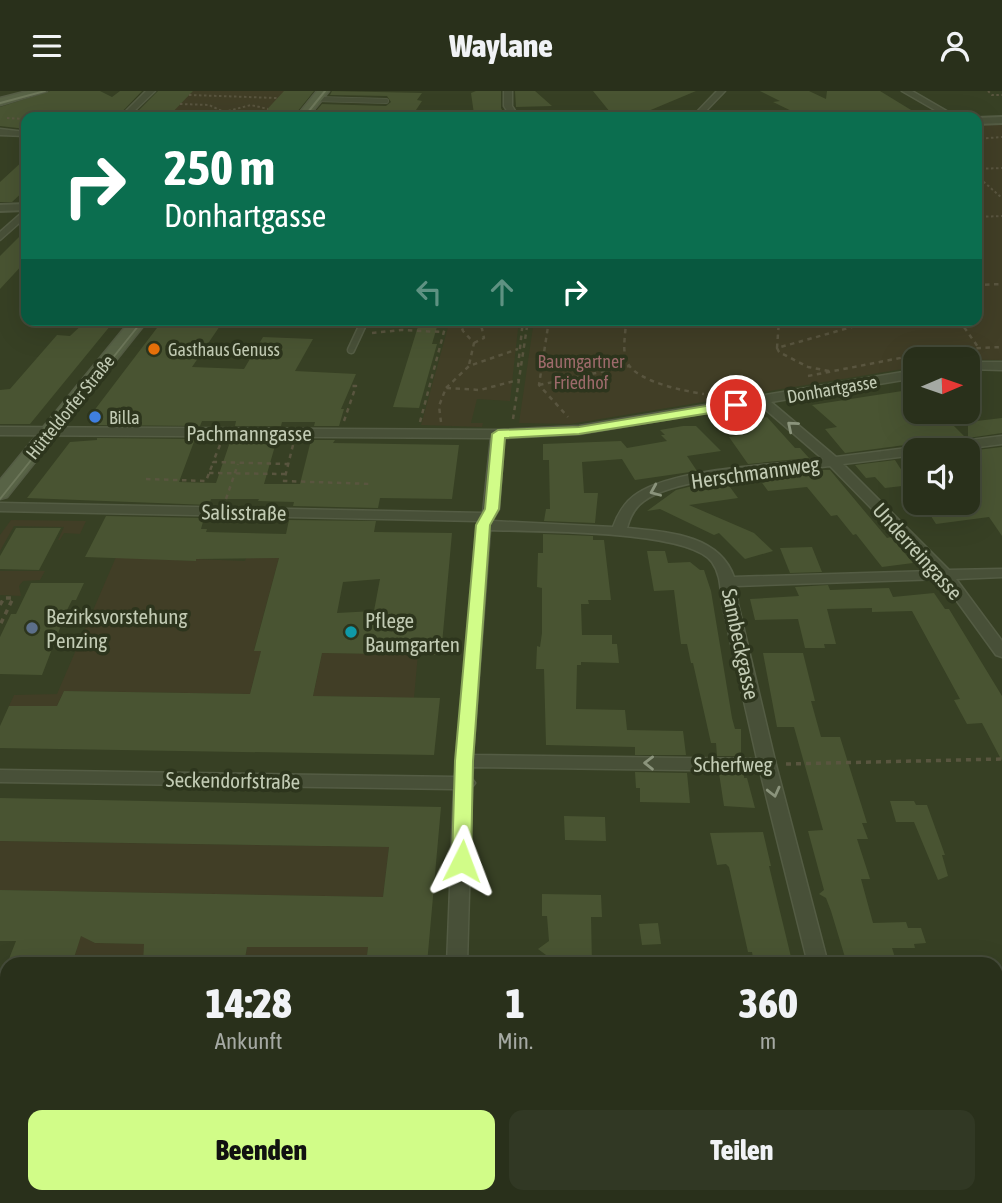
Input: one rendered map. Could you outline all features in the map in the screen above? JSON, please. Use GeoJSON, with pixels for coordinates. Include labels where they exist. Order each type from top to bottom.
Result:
{"type":"FeatureCollection","features":[{"type":"Feature","properties":{"kind":"main road"},"geometry":{"type":"LineString","coordinates":[[0,102],[41,91]]}},
{"type":"Feature","properties":{"kind":"main road"},"geometry":{"type":"LineString","coordinates":[[306,112],[320,95]]}},
{"type":"Feature","properties":{"kind":"main road","name":"Hütteldorfer Straße"},"geometry":{"type":"LineString","coordinates":[[0,493],[134,326]]}},
{"type":"Feature","properties":{"kind":"street"},"geometry":{"type":"LineString","coordinates":[[129,112],[151,91]]}},
{"type":"Feature","properties":{"kind":"street"},"geometry":{"type":"LineString","coordinates":[[508,91],[508,106],[511,112]]}},
{"type":"Feature","properties":{"kind":"street"},"geometry":{"type":"LineString","coordinates":[[701,112],[721,91]]}},
{"type":"Feature","properties":{"kind":"street"},"geometry":{"type":"LineString","coordinates":[[906,91],[944,112]]}},
{"type":"Feature","properties":{"kind":"street"},"geometry":{"type":"LineString","coordinates":[[982,121],[1002,120]]}},
{"type":"Feature","properties":{"kind":"street"},"geometry":{"type":"LineString","coordinates":[[0,132],[21,134]]}},
{"type":"Feature","properties":{"kind":"street"},"geometry":{"type":"LineString","coordinates":[[0,208],[21,209]]}},
{"type":"Feature","properties":{"kind":"street"},"geometry":{"type":"LineString","coordinates":[[0,237],[21,214]]}},
{"type":"Feature","properties":{"kind":"street"},"geometry":{"type":"LineString","coordinates":[[980,366],[1002,366]]}},
{"type":"Feature","properties":{"kind":"street","name":"Donhartgasse"},"geometry":{"type":"LineString","coordinates":[[498,434],[579,431],[903,376]]}},
{"type":"Feature","properties":{"kind":"street","name":"Underreingasse"},"geometry":{"type":"LineString","coordinates":[[763,401],[833,461],[946,576],[1002,652]]}},
{"type":"Feature","properties":{"kind":"street","name":"Pachmanngasse"},"geometry":{"type":"LineString","coordinates":[[0,431],[498,434]]}},
{"type":"Feature","properties":{"kind":"street"},"geometry":{"type":"LineString","coordinates":[[457,957],[466,783],[464,761],[485,521],[492,509],[498,434]]}},
{"type":"Feature","properties":{"kind":"street"},"geometry":{"type":"LineString","coordinates":[[980,443],[1002,440]]}},
{"type":"Feature","properties":{"kind":"street","name":"Herschmannweg"},"geometry":{"type":"LineString","coordinates":[[619,533],[622,517],[628,507],[649,492],[690,480],[903,452]]}},
{"type":"Feature","properties":{"kind":"street","name":"Salisstraße"},"geometry":{"type":"LineString","coordinates":[[0,507],[221,511],[485,521]]}},
{"type":"Feature","properties":{"kind":"street","name":"Sambeckgasse"},"geometry":{"type":"LineString","coordinates":[[485,521],[684,540],[708,550],[722,565],[729,582],[730,604],[766,765],[816,957]]}},
{"type":"Feature","properties":{"kind":"street"},"geometry":{"type":"LineString","coordinates":[[729,582],[1002,573]]}},
{"type":"Feature","properties":{"kind":"street","name":"Scherfweg"},"geometry":{"type":"LineString","coordinates":[[464,761],[766,765]]}},
{"type":"Feature","properties":{"kind":"street","name":"Seckendorfstraße"},"geometry":{"type":"LineString","coordinates":[[0,776],[466,783]]}},
{"type":"Feature","properties":{"kind":"lane"},"geometry":{"type":"LineString","coordinates":[[320,95],[386,101]]}},
{"type":"Feature","properties":{"kind":"lane"},"geometry":{"type":"LineString","coordinates":[[351,350],[362,326]]}},
{"type":"Feature","properties":{"kind":"path"},"geometry":{"type":"LineString","coordinates":[[988,91],[992,95],[1002,95]]}},
{"type":"Feature","properties":{"kind":"path"},"geometry":{"type":"LineString","coordinates":[[189,95],[278,98]]}},
{"type":"Feature","properties":{"kind":"path"},"geometry":{"type":"LineString","coordinates":[[180,104],[209,105],[224,112],[251,105],[268,109]]}},
{"type":"Feature","properties":{"kind":"path"},"geometry":{"type":"LineString","coordinates":[[7,118],[21,119]]}},
{"type":"Feature","properties":{"kind":"path"},"geometry":{"type":"LineString","coordinates":[[982,139],[1002,137]]}},
{"type":"Feature","properties":{"kind":"path"},"geometry":{"type":"LineString","coordinates":[[982,169],[1002,168]]}},
{"type":"Feature","properties":{"kind":"path"},"geometry":{"type":"LineString","coordinates":[[982,180],[1002,198]]}},
{"type":"Feature","properties":{"kind":"path"},"geometry":{"type":"LineString","coordinates":[[982,217],[1002,216]]}},
{"type":"Feature","properties":{"kind":"path"},"geometry":{"type":"LineString","coordinates":[[982,285],[1002,284]]}},
{"type":"Feature","properties":{"kind":"path"},"geometry":{"type":"LineString","coordinates":[[416,434],[445,326]]}},
{"type":"Feature","properties":{"kind":"path"},"geometry":{"type":"LineString","coordinates":[[461,326],[474,343]]}},
{"type":"Feature","properties":{"kind":"path"},"geometry":{"type":"LineString","coordinates":[[474,343],[484,338],[481,326]]}},
{"type":"Feature","properties":{"kind":"path"},"geometry":{"type":"LineString","coordinates":[[518,380],[523,326]]}},
{"type":"Feature","properties":{"kind":"path"},"geometry":{"type":"LineString","coordinates":[[498,434],[512,426],[523,326]]}},
{"type":"Feature","properties":{"kind":"path"},"geometry":{"type":"LineString","coordinates":[[548,326],[539,385],[566,417],[574,417]]}},
{"type":"Feature","properties":{"kind":"path"},"geometry":{"type":"LineString","coordinates":[[626,326],[625,356],[629,366],[643,377],[701,394]]}},
{"type":"Feature","properties":{"kind":"path"},"geometry":{"type":"LineString","coordinates":[[778,326],[776,335],[779,352],[808,367],[831,371]]}},
{"type":"Feature","properties":{"kind":"path"},"geometry":{"type":"LineString","coordinates":[[777,348],[856,326]]}},
{"type":"Feature","properties":{"kind":"path"},"geometry":{"type":"LineString","coordinates":[[963,326],[978,347]]}},
{"type":"Feature","properties":{"kind":"path"},"geometry":{"type":"LineString","coordinates":[[358,336],[401,330],[443,333]]}},
{"type":"Feature","properties":{"kind":"path"},"geometry":{"type":"LineString","coordinates":[[469,366],[474,343]]}},
{"type":"Feature","properties":{"kind":"path"},"geometry":{"type":"LineString","coordinates":[[980,347],[1002,347]]}},
{"type":"Feature","properties":{"kind":"path"},"geometry":{"type":"LineString","coordinates":[[444,434],[439,405],[446,387],[469,366],[519,349]]}},
{"type":"Feature","properties":{"kind":"path"},"geometry":{"type":"LineString","coordinates":[[807,376],[903,357]]}},
{"type":"Feature","properties":{"kind":"path"},"geometry":{"type":"LineString","coordinates":[[539,385],[629,366]]}},
{"type":"Feature","properties":{"kind":"path"},"geometry":{"type":"LineString","coordinates":[[446,387],[480,390],[518,380]]}},
{"type":"Feature","properties":{"kind":"path"},"geometry":{"type":"LineString","coordinates":[[341,433],[344,415],[356,386],[351,386]]}},
{"type":"Feature","properties":{"kind":"path"},"geometry":{"type":"LineString","coordinates":[[691,398],[712,393]]}},
{"type":"Feature","properties":{"kind":"path"},"geometry":{"type":"LineString","coordinates":[[146,479],[206,481],[224,433]]}},
{"type":"Feature","properties":{"kind":"path"},"geometry":{"type":"LineString","coordinates":[[297,433],[284,481],[372,484]]}},
{"type":"Feature","properties":{"kind":"path"},"geometry":{"type":"LineString","coordinates":[[213,462],[289,464]]}},
{"type":"Feature","properties":{"kind":"path"},"geometry":{"type":"LineString","coordinates":[[221,511],[238,463]]}},
{"type":"Feature","properties":{"kind":"path"},"geometry":{"type":"LineString","coordinates":[[209,473],[285,474]]}},
{"type":"Feature","properties":{"kind":"path"},"geometry":{"type":"LineString","coordinates":[[0,605],[4,598],[13,598],[0,625]]}},
{"type":"Feature","properties":{"kind":"path","name":"Scherfweg"},"geometry":{"type":"LineString","coordinates":[[766,765],[1002,759]]}},
{"type":"Feature","properties":{"kind":"green space"},"geometry":{"type":"Polygon","coordinates":[[[306,91],[288,112],[137,112],[157,93],[306,91]]]}},
{"type":"Feature","properties":{"kind":"green space","name":"Baumgartner Friedhof"},"geometry":{"type":"Polygon","coordinates":[[[1002,123],[1002,360],[980,360],[980,347],[903,347],[903,369],[570,424],[519,423],[533,326],[982,326],[982,124],[1002,123]]]}},
{"type":"Feature","properties":{"kind":"green space"},"geometry":{"type":"Polygon","coordinates":[[[448,326],[518,326],[510,401],[477,399],[471,423],[483,423],[482,427],[421,425],[448,326]]]}},
{"type":"Feature","properties":{"kind":"green space"},"geometry":{"type":"Polygon","coordinates":[[[11,520],[86,521],[80,534],[64,533],[60,540],[64,527],[14,526],[0,551],[0,535],[11,520]]]}},
{"type":"Feature","properties":{"kind":"green space"},"geometry":{"type":"Polygon","coordinates":[[[116,557],[195,561],[279,558],[254,650],[261,651],[250,694],[64,691],[57,706],[9,706],[14,695],[57,694],[116,557]]]}},
{"type":"Feature","properties":{"kind":"green space"},"geometry":{"type":"Polygon","coordinates":[[[0,571],[45,571],[40,580],[23,581],[19,586],[21,596],[0,595],[0,571]]]}},
{"type":"Feature","properties":{"kind":"green space"},"geometry":{"type":"Polygon","coordinates":[[[322,653],[418,654],[414,698],[313,696],[322,653]]]}},
{"type":"Feature","properties":{"kind":"green space"},"geometry":{"type":"Polygon","coordinates":[[[117,830],[120,843],[389,847],[383,897],[0,890],[0,841],[113,843],[117,830]]]}},
{"type":"Feature","properties":{"kind":"green space"},"geometry":{"type":"Polygon","coordinates":[[[83,929],[89,940],[95,943],[183,944],[179,957],[74,957],[83,929]]]}},
{"type":"Feature","properties":{"kind":"green space"},"geometry":{"type":"Polygon","coordinates":[[[247,947],[368,947],[367,957],[245,957],[247,947]]]}},
{"type":"Feature","properties":{"kind":"building"},"geometry":{"type":"Polygon","coordinates":[[[50,91],[100,91],[112,97],[120,91],[142,91],[122,112],[21,112],[21,128],[0,126],[0,107],[50,91]]]}},
{"type":"Feature","properties":{"kind":"building"},"geometry":{"type":"Polygon","coordinates":[[[158,91],[193,91],[173,112],[137,112],[158,91]]]}},
{"type":"Feature","properties":{"kind":"building"},"geometry":{"type":"Polygon","coordinates":[[[284,91],[314,91],[297,112],[265,112],[284,91]]]}},
{"type":"Feature","properties":{"kind":"building"},"geometry":{"type":"Polygon","coordinates":[[[332,91],[422,93],[417,100],[422,101],[415,112],[315,112],[322,104],[386,106],[391,102],[387,96],[330,95],[332,91]]]}},
{"type":"Feature","properties":{"kind":"building"},"geometry":{"type":"Polygon","coordinates":[[[501,91],[503,112],[474,112],[471,93],[501,91]]]}},
{"type":"Feature","properties":{"kind":"building"},"geometry":{"type":"Polygon","coordinates":[[[515,91],[535,91],[552,106],[516,107],[515,91]]]}},
{"type":"Feature","properties":{"kind":"building"},"geometry":{"type":"Polygon","coordinates":[[[593,91],[696,91],[646,112],[610,112],[593,91]]]}},
{"type":"Feature","properties":{"kind":"building"},"geometry":{"type":"Polygon","coordinates":[[[760,91],[809,91],[826,99],[827,91],[880,91],[914,112],[794,112],[773,102],[780,101],[760,91]]]}},
{"type":"Feature","properties":{"kind":"building"},"geometry":{"type":"Polygon","coordinates":[[[21,163],[21,194],[12,202],[0,202],[0,182],[21,163]]]}},
{"type":"Feature","properties":{"kind":"building"},"geometry":{"type":"Polygon","coordinates":[[[21,235],[21,266],[0,289],[0,256],[21,235]]]}},
{"type":"Feature","properties":{"kind":"building"},"geometry":{"type":"Polygon","coordinates":[[[81,326],[110,326],[30,424],[0,424],[0,390],[10,389],[57,335],[70,336],[81,326]]]}},
{"type":"Feature","properties":{"kind":"building"},"geometry":{"type":"Polygon","coordinates":[[[158,326],[220,326],[192,367],[244,369],[263,337],[313,339],[295,371],[356,374],[341,409],[344,409],[339,426],[314,426],[315,422],[282,422],[281,426],[235,426],[236,421],[202,421],[200,426],[93,425],[90,416],[158,326]]]}},
{"type":"Feature","properties":{"kind":"building"},"geometry":{"type":"Polygon","coordinates":[[[418,326],[437,326],[432,344],[437,344],[419,408],[393,407],[418,326]]]}},
{"type":"Feature","properties":{"kind":"building"},"geometry":{"type":"Polygon","coordinates":[[[903,391],[903,424],[952,424],[965,437],[903,438],[903,445],[845,453],[825,429],[837,427],[812,405],[903,391]]]}},
{"type":"Feature","properties":{"kind":"building"},"geometry":{"type":"Polygon","coordinates":[[[758,413],[763,418],[767,417],[795,448],[800,448],[809,458],[748,464],[729,437],[749,434],[734,417],[758,413]]]}},
{"type":"Feature","properties":{"kind":"building"},"geometry":{"type":"Polygon","coordinates":[[[1002,418],[1002,433],[968,438],[968,424],[980,424],[980,421],[1002,418]]]}},
{"type":"Feature","properties":{"kind":"building"},"geometry":{"type":"Polygon","coordinates":[[[696,426],[721,451],[687,456],[697,471],[635,480],[622,459],[582,462],[584,493],[598,493],[595,523],[544,521],[546,509],[550,509],[549,460],[543,460],[543,444],[621,441],[627,448],[667,441],[660,430],[696,426]]]}},
{"type":"Feature","properties":{"kind":"building"},"geometry":{"type":"Polygon","coordinates":[[[97,438],[195,439],[179,482],[216,483],[231,439],[277,439],[264,484],[300,484],[311,440],[335,440],[333,443],[459,445],[452,499],[380,498],[378,508],[293,506],[294,502],[258,501],[259,499],[211,499],[209,505],[27,498],[70,442],[97,438]]]}},
{"type":"Feature","properties":{"kind":"building"},"geometry":{"type":"Polygon","coordinates":[[[1002,447],[1002,536],[989,517],[936,524],[930,515],[980,515],[980,450],[1002,447]]]}},
{"type":"Feature","properties":{"kind":"building"},"geometry":{"type":"Polygon","coordinates":[[[895,460],[903,472],[903,486],[885,488],[875,477],[866,478],[855,465],[895,460]]]}},
{"type":"Feature","properties":{"kind":"building"},"geometry":{"type":"Polygon","coordinates":[[[830,470],[887,538],[891,537],[913,563],[882,567],[856,534],[853,535],[837,515],[831,516],[807,487],[768,491],[757,476],[830,470]]]}},
{"type":"Feature","properties":{"kind":"building"},"geometry":{"type":"Polygon","coordinates":[[[705,483],[727,483],[738,498],[689,505],[754,533],[773,551],[745,559],[719,533],[714,535],[660,509],[647,511],[676,490],[705,483]]]}},
{"type":"Feature","properties":{"kind":"building","name":"Pflege Baumgarten"},"geometry":{"type":"Polygon","coordinates":[[[106,516],[204,518],[201,529],[207,529],[206,532],[286,534],[289,520],[376,521],[374,532],[452,533],[441,655],[322,653],[313,696],[440,698],[434,755],[0,748],[0,726],[9,706],[57,706],[64,691],[250,694],[261,651],[254,651],[279,558],[196,561],[85,557],[106,516]],[[380,579],[343,582],[337,613],[374,611],[380,579]]]}},
{"type":"Feature","properties":{"kind":"building"},"geometry":{"type":"Polygon","coordinates":[[[16,528],[61,528],[39,570],[0,569],[0,556],[16,528]]]}},
{"type":"Feature","properties":{"kind":"building"},"geometry":{"type":"Polygon","coordinates":[[[543,534],[593,536],[593,540],[604,540],[611,600],[588,600],[589,604],[581,604],[582,635],[612,635],[612,644],[617,644],[619,663],[581,662],[581,665],[577,665],[576,709],[625,710],[627,730],[683,731],[686,755],[635,755],[635,747],[546,745],[544,669],[536,669],[537,646],[540,647],[542,633],[542,588],[537,587],[538,553],[543,553],[543,534]]]}},
{"type":"Feature","properties":{"kind":"building"},"geometry":{"type":"Polygon","coordinates":[[[812,547],[822,572],[790,573],[780,548],[812,547]]]}},
{"type":"Feature","properties":{"kind":"building"},"geometry":{"type":"Polygon","coordinates":[[[647,551],[665,551],[668,563],[690,562],[704,570],[711,591],[732,718],[735,729],[741,729],[741,756],[717,756],[716,743],[711,743],[693,663],[687,644],[681,644],[674,590],[654,591],[647,551]]]}},
{"type":"Feature","properties":{"kind":"building","name":"Bezirksvorstehung Penzing"},"geometry":{"type":"Polygon","coordinates":[[[31,583],[84,583],[76,600],[72,600],[67,610],[42,675],[0,674],[0,637],[11,614],[16,614],[31,583]]]}},
{"type":"Feature","properties":{"kind":"building"},"geometry":{"type":"Polygon","coordinates":[[[828,585],[830,590],[889,588],[893,597],[934,593],[945,609],[949,609],[1002,696],[1002,761],[982,723],[967,724],[954,700],[960,699],[912,611],[827,609],[836,644],[824,644],[825,648],[805,648],[798,619],[755,620],[750,599],[799,596],[795,587],[828,585]]]}},
{"type":"Feature","properties":{"kind":"building"},"geometry":{"type":"Polygon","coordinates":[[[763,653],[803,653],[815,701],[811,701],[821,737],[840,737],[867,823],[862,823],[868,839],[857,839],[870,879],[861,879],[873,923],[906,922],[908,928],[921,928],[926,943],[914,944],[915,948],[892,948],[895,957],[845,957],[826,898],[819,894],[824,890],[808,831],[823,830],[794,727],[777,727],[763,653]]]}},
{"type":"Feature","properties":{"kind":"building"},"geometry":{"type":"Polygon","coordinates":[[[635,772],[687,773],[690,803],[640,802],[640,788],[636,788],[635,772]]]}},
{"type":"Feature","properties":{"kind":"building"},"geometry":{"type":"Polygon","coordinates":[[[719,773],[744,773],[755,808],[724,806],[719,773]]]}},
{"type":"Feature","properties":{"kind":"building"},"geometry":{"type":"Polygon","coordinates":[[[0,798],[441,807],[428,957],[367,957],[368,947],[247,947],[245,957],[143,957],[144,944],[95,943],[81,936],[74,957],[10,957],[16,941],[0,941],[0,890],[383,897],[389,847],[0,841],[0,798]]]}},
{"type":"Feature","properties":{"kind":"building"},"geometry":{"type":"Polygon","coordinates":[[[890,801],[914,801],[916,805],[927,805],[945,855],[942,855],[948,876],[938,880],[914,822],[896,822],[890,801]]]}},
{"type":"Feature","properties":{"kind":"building"},"geometry":{"type":"Polygon","coordinates":[[[564,816],[605,817],[606,841],[565,840],[564,816]]]}},
{"type":"Feature","properties":{"kind":"building"},"geometry":{"type":"Polygon","coordinates":[[[763,832],[791,957],[753,957],[752,952],[748,952],[729,867],[726,864],[717,865],[710,833],[763,832]]]}},
{"type":"Feature","properties":{"kind":"building"},"geometry":{"type":"Polygon","coordinates":[[[542,894],[601,895],[602,917],[591,917],[592,957],[549,957],[538,949],[549,941],[547,916],[542,916],[542,894]]]}},
{"type":"Feature","properties":{"kind":"building"},"geometry":{"type":"Polygon","coordinates":[[[658,923],[661,944],[642,945],[639,924],[658,923]]]}},
{"type":"Feature","properties":{"kind":"tram line"},"geometry":{"type":"LineString","coordinates":[[0,103],[45,91]]}},
{"type":"Feature","properties":{"kind":"tram line"},"geometry":{"type":"LineString","coordinates":[[308,112],[325,91]]}},
{"type":"Feature","properties":{"kind":"tram line"},"geometry":{"type":"LineString","coordinates":[[0,499],[138,326]]}},
{"type":"Feature","properties":{"kind":"place","name":"Gasthaus Genuss"},"geometry":{"type":"Point","coordinates":[154,349]}},
{"type":"Feature","properties":{"kind":"place","name":"Billa"},"geometry":{"type":"Point","coordinates":[95,417]}},
{"type":"Feature","properties":{"kind":"place","name":"Bezirksvorstehung Penzing"},"geometry":{"type":"Point","coordinates":[32,628]}},
{"type":"Feature","properties":{"kind":"place","name":"Pflege Baumgarten"},"geometry":{"type":"Point","coordinates":[351,632]}},
{"type":"Feature","properties":{"kind":"route"},"geometry":{"type":"LineString","coordinates":[[462,861],[466,783],[464,761],[483,525],[492,509],[498,434],[579,431],[736,405]]}}]}
